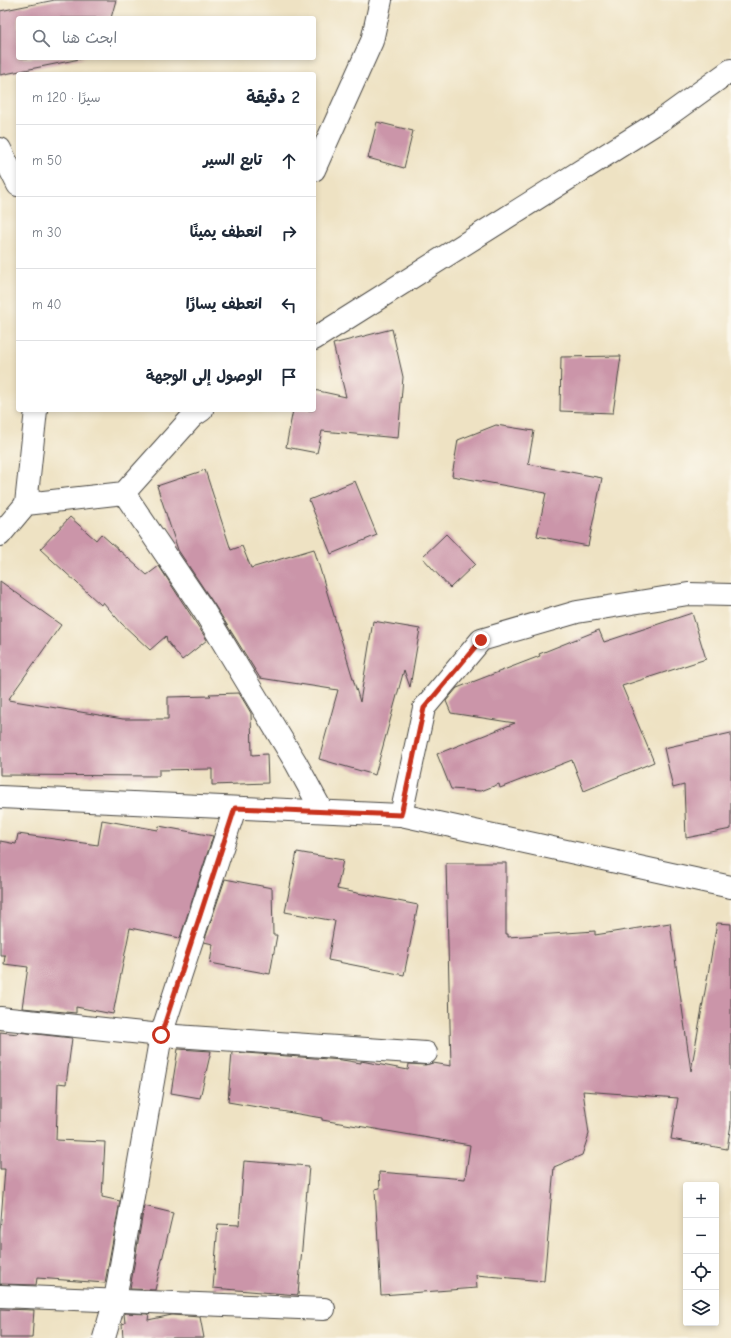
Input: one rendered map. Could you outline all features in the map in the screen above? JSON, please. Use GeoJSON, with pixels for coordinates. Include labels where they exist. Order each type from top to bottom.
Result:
{"type":"FeatureCollection","features":[{"type":"Feature","properties":{"kind":"street"},"geometry":{"type":"LineString","coordinates":[[316,166],[372,41],[381,0]]}},
{"type":"Feature","properties":{"kind":"street"},"geometry":{"type":"LineString","coordinates":[[316,338],[663,119],[731,70]]}},
{"type":"Feature","properties":{"kind":"street"},"geometry":{"type":"LineString","coordinates":[[0,149],[16,181]]}},
{"type":"Feature","properties":{"kind":"street"},"geometry":{"type":"LineString","coordinates":[[0,536],[26,504],[36,412]]}},
{"type":"Feature","properties":{"kind":"street"},"geometry":{"type":"LineString","coordinates":[[26,504],[124,493],[197,412]]}},
{"type":"Feature","properties":{"kind":"street"},"geometry":{"type":"LineString","coordinates":[[124,493],[204,611],[296,763],[322,811]]}},
{"type":"Feature","properties":{"kind":"street"},"geometry":{"type":"LineString","coordinates":[[401,815],[424,708],[481,640],[577,612],[688,594],[731,595]]}},
{"type":"Feature","properties":{"kind":"street"},"geometry":{"type":"LineString","coordinates":[[0,797],[401,815],[731,887]]}},
{"type":"Feature","properties":{"kind":"street"},"geometry":{"type":"LineString","coordinates":[[104,1338],[115,1300],[161,1035],[235,808]]}},
{"type":"Feature","properties":{"kind":"street"},"geometry":{"type":"LineString","coordinates":[[0,1018],[161,1035],[426,1053]]}},
{"type":"Feature","properties":{"kind":"street"},"geometry":{"type":"LineString","coordinates":[[0,1296],[324,1309]]}},
{"type":"Feature","properties":{"kind":"building"},"geometry":{"type":"Polygon","coordinates":[[[55,0],[116,0],[112,16],[16,16],[16,60],[75,60],[0,75],[0,11],[55,0]]]}},
{"type":"Feature","properties":{"kind":"building"},"geometry":{"type":"Polygon","coordinates":[[[377,122],[413,131],[404,168],[368,158],[377,122]]]}},
{"type":"Feature","properties":{"kind":"building"},"geometry":{"type":"Polygon","coordinates":[[[392,329],[403,377],[398,438],[322,431],[317,453],[286,447],[293,412],[316,412],[316,390],[346,397],[333,344],[392,329]]]}},
{"type":"Feature","properties":{"kind":"building"},"geometry":{"type":"Polygon","coordinates":[[[621,356],[613,413],[560,411],[561,357],[621,356]]]}},
{"type":"Feature","properties":{"kind":"building"},"geometry":{"type":"Polygon","coordinates":[[[496,425],[534,431],[528,464],[602,478],[588,546],[537,536],[546,493],[452,476],[458,440],[496,425]]]}},
{"type":"Feature","properties":{"kind":"building"},"geometry":{"type":"Polygon","coordinates":[[[205,470],[231,550],[242,546],[251,568],[314,549],[360,702],[373,621],[420,629],[410,687],[404,670],[375,775],[319,759],[338,690],[260,678],[178,550],[157,486],[205,470]]]}},
{"type":"Feature","properties":{"kind":"building"},"geometry":{"type":"Polygon","coordinates":[[[355,481],[377,535],[331,554],[309,500],[355,481]]]}},
{"type":"Feature","properties":{"kind":"building"},"geometry":{"type":"Polygon","coordinates":[[[70,517],[96,540],[101,534],[147,575],[159,566],[207,640],[182,660],[167,641],[166,636],[150,650],[121,623],[103,602],[101,605],[40,549],[70,517]]]}},
{"type":"Feature","properties":{"kind":"building"},"geometry":{"type":"Polygon","coordinates":[[[446,534],[475,564],[450,588],[422,557],[446,534]]]}},
{"type":"Feature","properties":{"kind":"building"},"geometry":{"type":"Polygon","coordinates":[[[0,581],[61,625],[8,700],[123,719],[168,719],[168,697],[211,696],[209,694],[239,693],[251,713],[252,755],[267,754],[268,783],[212,785],[212,769],[159,770],[159,776],[0,775],[0,581]]]}},
{"type":"Feature","properties":{"kind":"building"},"geometry":{"type":"Polygon","coordinates":[[[692,613],[706,659],[622,686],[654,762],[584,791],[572,760],[500,788],[499,784],[481,791],[451,789],[437,754],[515,723],[451,713],[446,701],[457,688],[540,656],[539,654],[599,630],[604,642],[692,613]]]}},
{"type":"Feature","properties":{"kind":"building"},"geometry":{"type":"Polygon","coordinates":[[[731,733],[731,829],[686,838],[684,785],[673,788],[664,748],[731,733]]]}},
{"type":"Feature","properties":{"kind":"building"},"geometry":{"type":"Polygon","coordinates":[[[102,820],[158,830],[159,826],[213,836],[180,938],[130,928],[113,1014],[76,1007],[76,1013],[22,1008],[28,967],[4,964],[5,955],[0,955],[0,841],[16,844],[18,834],[98,845],[102,820]]]}},
{"type":"Feature","properties":{"kind":"building"},"geometry":{"type":"Polygon","coordinates":[[[297,852],[343,860],[337,889],[418,905],[404,975],[328,960],[335,921],[285,912],[297,852]]]}},
{"type":"Feature","properties":{"kind":"building"},"geometry":{"type":"Polygon","coordinates":[[[446,863],[506,863],[506,934],[508,934],[508,937],[595,931],[595,935],[670,923],[691,1071],[717,923],[731,924],[731,1124],[727,1149],[671,1139],[678,1098],[583,1091],[589,1134],[582,1155],[554,1167],[544,1281],[476,1275],[477,1288],[381,1295],[375,1189],[380,1188],[379,1172],[465,1179],[470,1145],[322,1120],[322,1118],[228,1102],[232,1052],[342,1060],[361,1063],[361,1061],[408,1070],[409,1064],[425,1065],[433,1063],[451,1066],[446,863]]]}},
{"type":"Feature","properties":{"kind":"building"},"geometry":{"type":"Polygon","coordinates":[[[225,879],[272,888],[273,935],[277,935],[270,974],[210,963],[213,944],[204,942],[225,879]]]}},
{"type":"Feature","properties":{"kind":"building"},"geometry":{"type":"Polygon","coordinates":[[[0,1032],[18,1034],[18,1032],[72,1038],[66,1084],[58,1083],[56,1140],[105,1142],[102,1197],[120,1201],[105,1283],[37,1278],[36,1285],[0,1284],[0,1232],[5,1169],[0,1169],[0,1032]]]}},
{"type":"Feature","properties":{"kind":"building"},"geometry":{"type":"Polygon","coordinates":[[[178,1049],[211,1051],[200,1098],[171,1093],[178,1049]]]}},
{"type":"Feature","properties":{"kind":"building"},"geometry":{"type":"Polygon","coordinates":[[[244,1161],[309,1166],[298,1295],[213,1288],[218,1224],[239,1225],[244,1161]]]}},
{"type":"Feature","properties":{"kind":"building"},"geometry":{"type":"Polygon","coordinates":[[[144,1206],[173,1213],[155,1290],[130,1289],[144,1206]]]}},
{"type":"Feature","properties":{"kind":"building"},"geometry":{"type":"Polygon","coordinates":[[[0,1309],[34,1310],[32,1338],[0,1338],[0,1309]]]}},
{"type":"Feature","properties":{"kind":"building"},"geometry":{"type":"Polygon","coordinates":[[[124,1313],[149,1314],[148,1320],[172,1315],[200,1317],[204,1338],[123,1338],[122,1324],[125,1323],[124,1313]]]}},
{"type":"Feature","properties":{"kind":"route"},"geometry":{"type":"LineString","coordinates":[[161,1035],[235,808],[401,815],[424,708],[481,640]]}}]}
